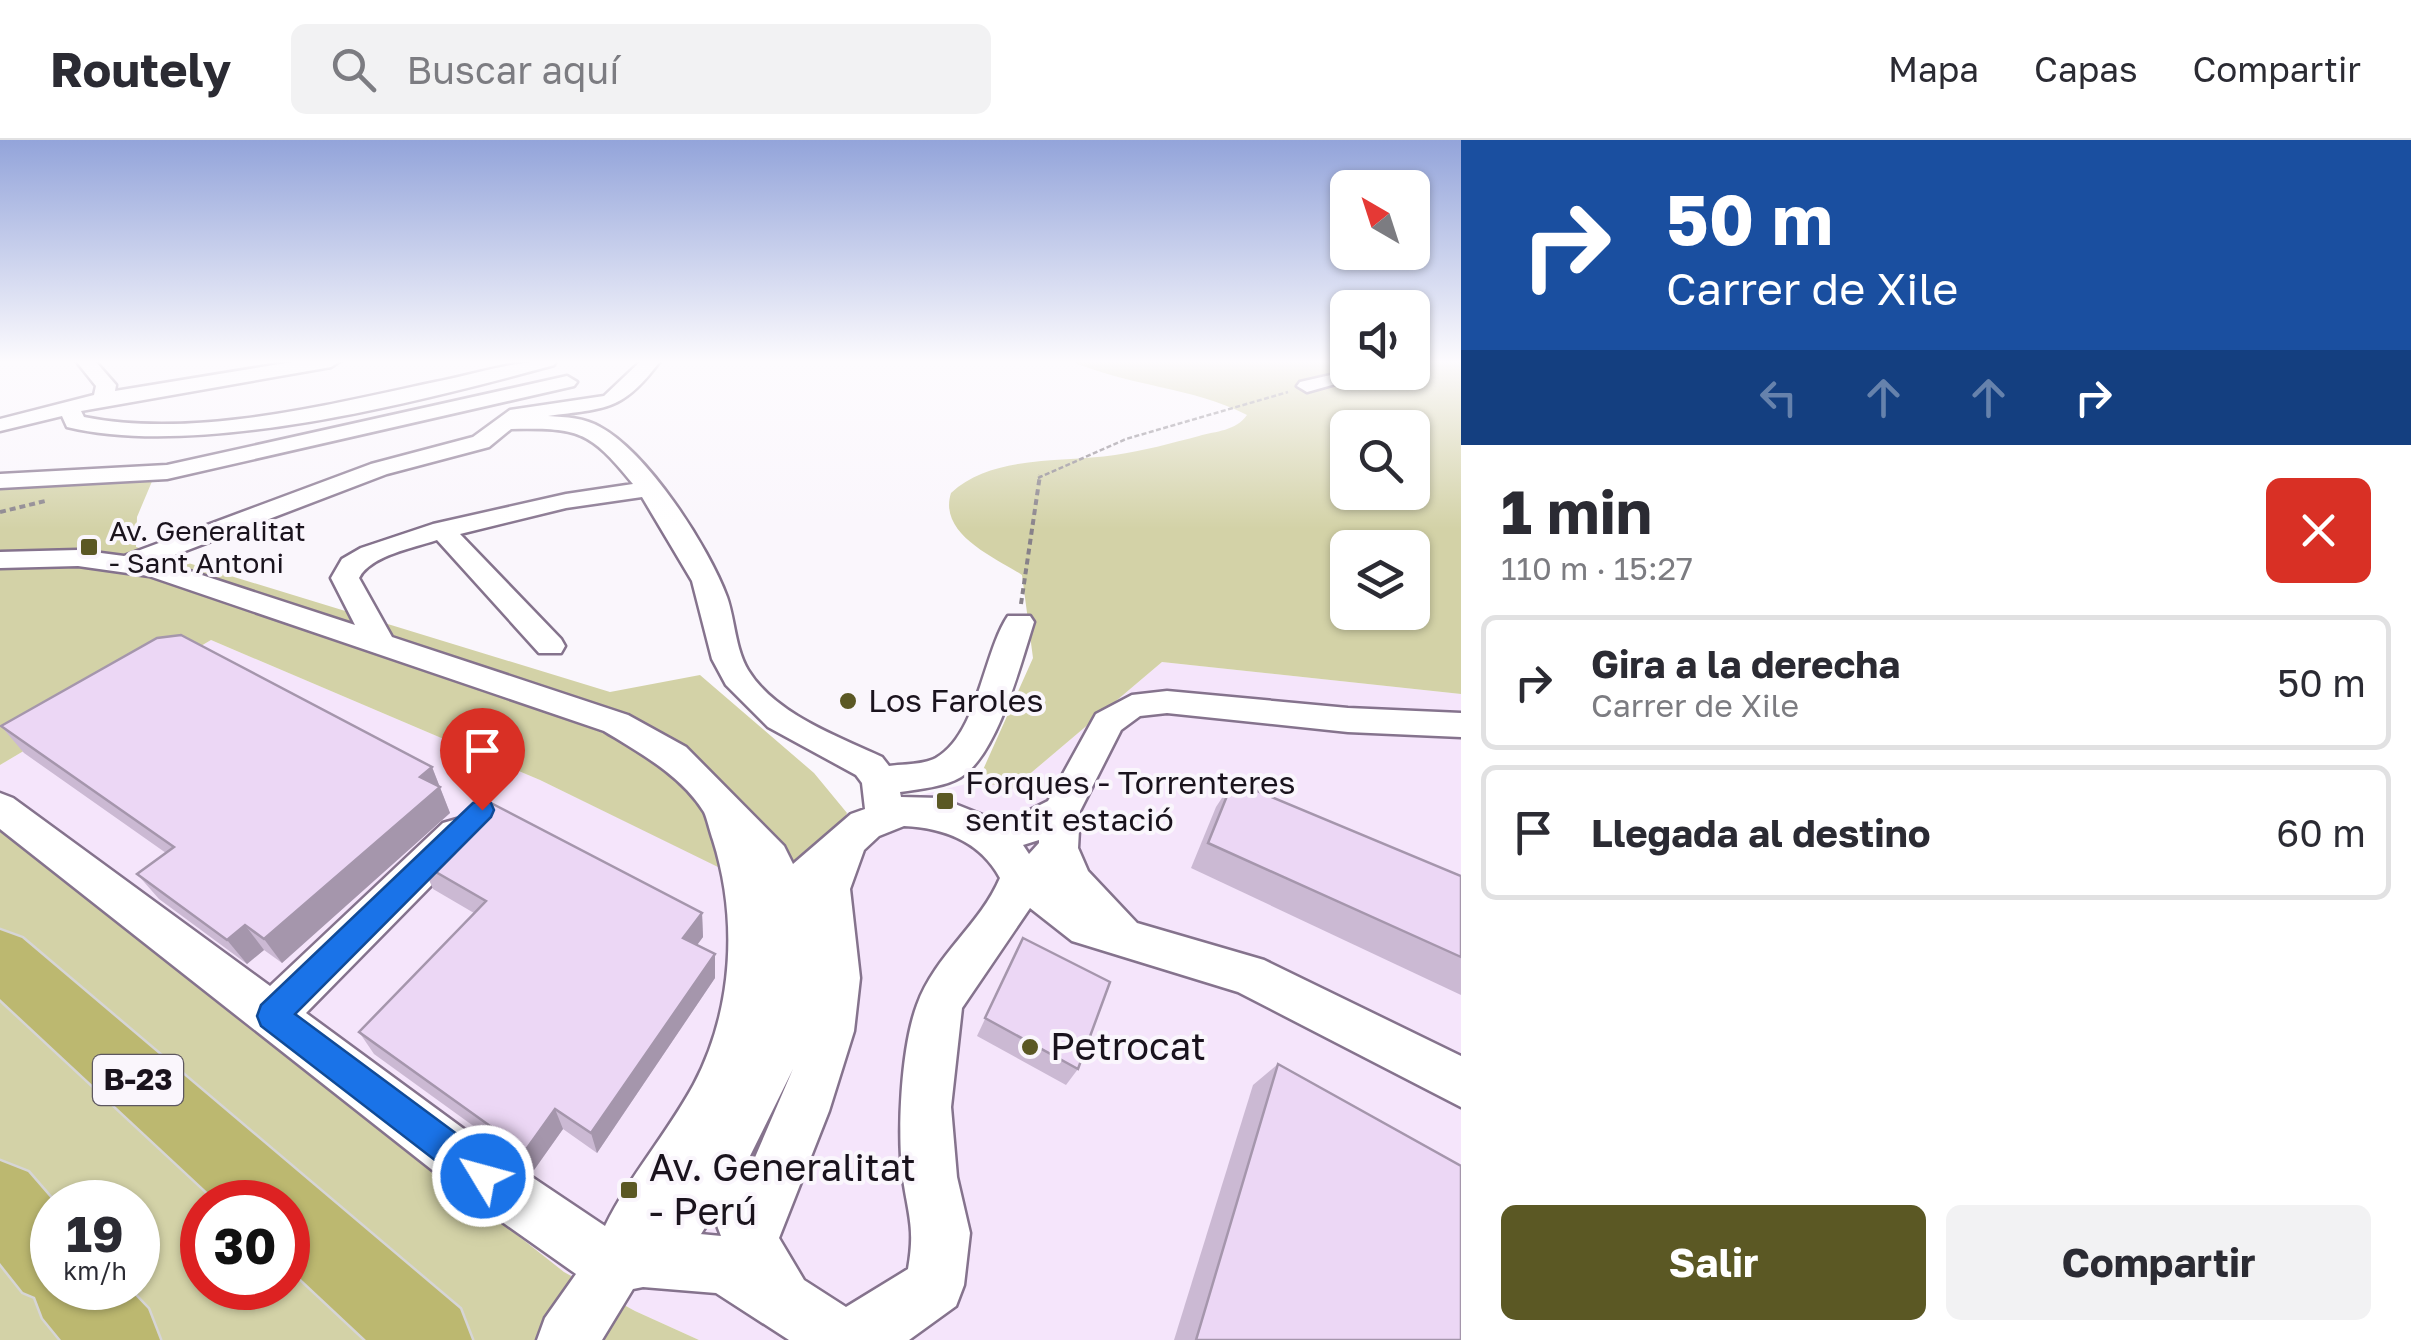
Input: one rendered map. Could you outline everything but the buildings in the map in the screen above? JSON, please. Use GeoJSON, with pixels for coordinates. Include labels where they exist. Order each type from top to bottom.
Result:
{"type":"FeatureCollection","features":[{"type":"Feature","properties":{"kind":"highway","name":"B-23"},"geometry":{"type":"LineString","coordinates":[[0,958],[250,1180]]}},
{"type":"Feature","properties":{"kind":"highway"},"geometry":{"type":"LineString","coordinates":[[0,1200],[30,1236]]}},
{"type":"Feature","properties":{"kind":"highway"},"geometry":{"type":"LineString","coordinates":[[310,1234],[429,1340]]}},
{"type":"Feature","properties":{"kind":"highway"},"geometry":{"type":"LineString","coordinates":[[92,1310],[117,1340]]}},
{"type":"Feature","properties":{"kind":"street"},"geometry":{"type":"LineString","coordinates":[[0,424],[31,417]]}},
{"type":"Feature","properties":{"kind":"street"},"geometry":{"type":"LineString","coordinates":[[73,417],[74,422],[90,427],[175,429],[260,417]]}},
{"type":"Feature","properties":{"kind":"street"},"geometry":{"type":"LineString","coordinates":[[0,482],[167,472],[411,417]]}},
{"type":"Feature","properties":{"kind":"street"},"geometry":{"type":"LineString","coordinates":[[130,563],[379,468],[475,444],[513,417]]}},
{"type":"Feature","properties":{"kind":"street"},"geometry":{"type":"LineString","coordinates":[[506,423],[556,422],[602,435],[621,455],[701,568],[713,598],[726,656],[738,680],[762,704],[869,766],[882,798]]}},
{"type":"Feature","properties":{"kind":"street"},"geometry":{"type":"LineString","coordinates":[[380,643],[345,578],[352,564],[442,530],[550,504],[646,489]]}},
{"type":"Feature","properties":{"kind":"street"},"geometry":{"type":"LineString","coordinates":[[442,530],[550,646]]}},
{"type":"Feature","properties":{"kind":"street"},"geometry":{"type":"LineString","coordinates":[[0,560],[56,557],[130,563],[199,582],[616,722],[673,756],[760,846],[780,874],[787,894],[795,952],[794,993],[786,1026],[764,1080],[719,1160],[681,1214],[629,1262],[567,1340]]}},
{"type":"Feature","properties":{"kind":"street"},"geometry":{"type":"LineString","coordinates":[[752,932],[787,894],[846,845],[882,798],[952,766],[962,757],[988,706],[1018,622]]}},
{"type":"Feature","properties":{"kind":"street"},"geometry":{"type":"LineString","coordinates":[[0,808],[483,1176],[629,1262],[723,1266],[842,1340],[874,1328],[912,1306],[935,1285],[942,1233],[930,1177],[926,1107],[938,1008],[968,958],[994,932],[1047,845],[1108,722],[1117,713],[1148,702],[1415,725],[1461,724]]}},
{"type":"Feature","properties":{"kind":"street"},"geometry":{"type":"LineString","coordinates":[[882,798],[940,813],[988,834],[1007,853],[1047,845]]}},
{"type":"Feature","properties":{"kind":"street"},"geometry":{"type":"LineString","coordinates":[[629,1262],[647,1203],[693,1136],[726,1068],[744,1017],[752,932],[738,852],[718,801]]}},
{"type":"Feature","properties":{"kind":"street"},"geometry":{"type":"LineString","coordinates":[[272,1016],[482,810]]}},
{"type":"Feature","properties":{"kind":"street"},"geometry":{"type":"LineString","coordinates":[[988,834],[1027,829],[1047,845],[1087,928],[1248,976],[1461,1082]]}},
{"type":"Feature","properties":{"kind":"street"},"geometry":{"type":"LineString","coordinates":[[760,846],[794,850],[846,845]]}},
{"type":"Feature","properties":{"kind":"street"},"geometry":{"type":"LineString","coordinates":[[751,1237],[804,1110],[830,1030],[837,978],[829,890],[846,845]]}},
{"type":"Feature","properties":{"kind":"street"},"geometry":{"type":"LineString","coordinates":[[744,1017],[750,1036],[714,1135],[719,1160],[751,1237],[784,1301]]}},
{"type":"Feature","properties":{"kind":"path"},"geometry":{"type":"LineString","coordinates":[[1018,622],[1038,476],[1126,439],[1201,417]]}},
{"type":"Feature","properties":{"kind":"shaded area"},"geometry":{"type":"Polygon","coordinates":[[[211,640],[540,780],[800,906],[847,813],[978,781],[1012,789],[1162,662],[1461,694],[1461,1340],[699,1340],[564,1272],[0,827],[0,765],[211,640]]]}},
{"type":"Feature","properties":{"kind":"green space"},"geometry":{"type":"Polygon","coordinates":[[[1245,417],[1330,417],[1330,510],[1430,510],[1430,417],[1461,417],[1461,694],[1162,662],[1012,789],[978,781],[1033,658],[1022,575],[960,532],[949,508],[951,493],[968,480],[1007,466],[1115,455],[1225,430],[1245,417]]]}},
{"type":"Feature","properties":{"kind":"green space"},"geometry":{"type":"Polygon","coordinates":[[[153,479],[137,517],[136,547],[610,692],[700,675],[814,773],[847,813],[800,907],[540,780],[211,640],[0,765],[0,489],[153,479]]]}},
{"type":"Feature","properties":{"kind":"green space"},"geometry":{"type":"Polygon","coordinates":[[[0,827],[564,1272],[699,1340],[0,1340],[0,827]]]}},
{"type":"Feature","properties":{"kind":"place","name":"Av. Generalitat - Sant Antoni"},"geometry":{"type":"Point","coordinates":[89,547]}},
{"type":"Feature","properties":{"kind":"place","name":"Los Faroles"},"geometry":{"type":"Point","coordinates":[848,701]}},
{"type":"Feature","properties":{"kind":"place","name":"Forques - Torrenteres sentit estació"},"geometry":{"type":"Point","coordinates":[945,801]}},
{"type":"Feature","properties":{"kind":"place","name":"Petrocat"},"geometry":{"type":"Point","coordinates":[1030,1047]}},
{"type":"Feature","properties":{"kind":"place","name":"Av. Generalitat - Perú"},"geometry":{"type":"Point","coordinates":[629,1190]}},
{"type":"Feature","properties":{"kind":"route"},"geometry":{"type":"LineString","coordinates":[[482,810],[272,1016],[483,1176]]}}]}
